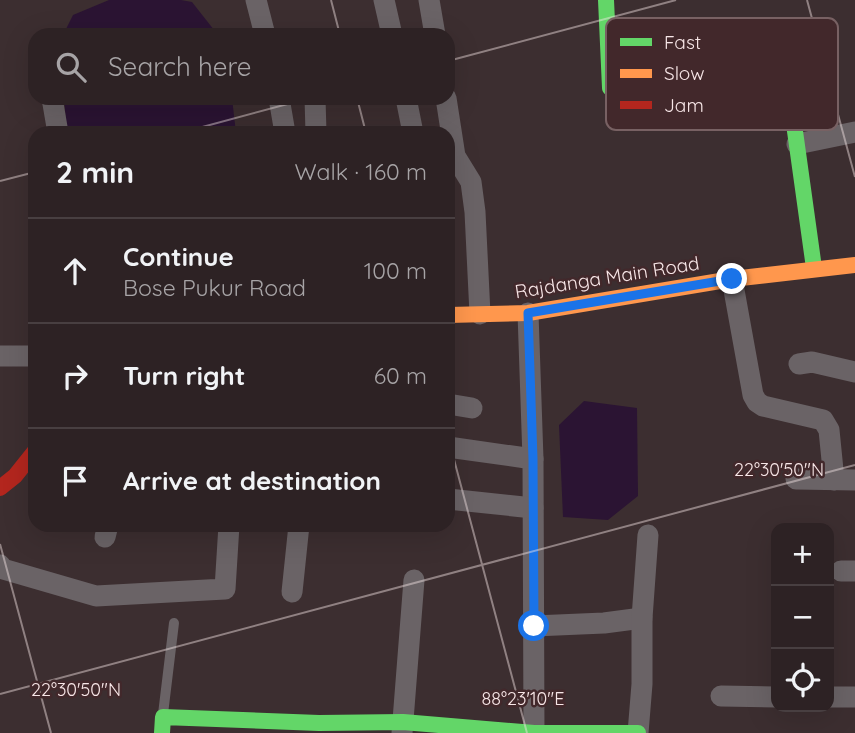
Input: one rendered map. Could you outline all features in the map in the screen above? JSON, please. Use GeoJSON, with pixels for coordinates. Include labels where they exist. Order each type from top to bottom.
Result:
{"type":"FeatureCollection","features":[{"type":"Feature","properties":{"kind":"street"},"geometry":{"type":"LineString","coordinates":[[256,0],[263,28]]}},
{"type":"Feature","properties":{"kind":"street"},"geometry":{"type":"LineString","coordinates":[[384,0],[390,28]]}},
{"type":"Feature","properties":{"kind":"street"},"geometry":{"type":"LineString","coordinates":[[429,0],[434,28]]}},
{"type":"Feature","properties":{"kind":"street"},"geometry":{"type":"LineString","coordinates":[[606,0],[607,18]]}},
{"type":"Feature","properties":{"kind":"street"},"geometry":{"type":"LineString","coordinates":[[53,105],[57,126]]}},
{"type":"Feature","properties":{"kind":"street"},"geometry":{"type":"LineString","coordinates":[[280,105],[284,126]]}},
{"type":"Feature","properties":{"kind":"street"},"geometry":{"type":"LineString","coordinates":[[315,105],[316,126]]}},
{"type":"Feature","properties":{"kind":"street"},"geometry":{"type":"LineString","coordinates":[[407,105],[411,126]]}},
{"type":"Feature","properties":{"kind":"street"},"geometry":{"type":"LineString","coordinates":[[447,105],[450,126]]}},
{"type":"Feature","properties":{"kind":"street"},"geometry":{"type":"LineString","coordinates":[[795,130],[814,268]]}},
{"type":"Feature","properties":{"kind":"street"},"geometry":{"type":"LineString","coordinates":[[797,144],[855,132]]}},
{"type":"Feature","properties":{"kind":"street"},"geometry":{"type":"LineString","coordinates":[[455,156],[471,182],[480,314]]}},
{"type":"Feature","properties":{"kind":"street","name":"Rajdanga Main Road"},"geometry":{"type":"LineString","coordinates":[[455,312],[528,313],[732,279],[855,265]]}},
{"type":"Feature","properties":{"kind":"street"},"geometry":{"type":"LineString","coordinates":[[732,279],[757,402],[763,406],[823,420],[827,424],[844,480],[796,479]]}},
{"type":"Feature","properties":{"kind":"street"},"geometry":{"type":"LineString","coordinates":[[528,313],[533,459],[534,733]]}},
{"type":"Feature","properties":{"kind":"street"},"geometry":{"type":"LineString","coordinates":[[0,356],[28,356]]}},
{"type":"Feature","properties":{"kind":"street"},"geometry":{"type":"LineString","coordinates":[[799,364],[812,362],[855,372]]}},
{"type":"Feature","properties":{"kind":"street"},"geometry":{"type":"LineString","coordinates":[[455,405],[472,408]]}},
{"type":"Feature","properties":{"kind":"street"},"geometry":{"type":"LineString","coordinates":[[455,448],[533,459]]}},
{"type":"Feature","properties":{"kind":"street"},"geometry":{"type":"LineString","coordinates":[[0,488],[15,476],[28,460]]}},
{"type":"Feature","properties":{"kind":"street"},"geometry":{"type":"LineString","coordinates":[[455,500],[533,508]]}},
{"type":"Feature","properties":{"kind":"street"},"geometry":{"type":"LineString","coordinates":[[0,565],[2,569],[96,596],[225,589],[229,532]]}},
{"type":"Feature","properties":{"kind":"street"},"geometry":{"type":"LineString","coordinates":[[292,592],[298,532]]}},
{"type":"Feature","properties":{"kind":"street"},"geometry":{"type":"LineString","coordinates":[[163,725],[319,723],[534,733],[638,733],[648,535]]}},
{"type":"Feature","properties":{"kind":"street"},"geometry":{"type":"LineString","coordinates":[[403,727],[414,580]]}},
{"type":"Feature","properties":{"kind":"street"},"geometry":{"type":"LineString","coordinates":[[534,626],[604,623],[642,618]]}},
{"type":"Feature","properties":{"kind":"street"},"geometry":{"type":"LineString","coordinates":[[721,696],[771,696]]}},
{"type":"Feature","properties":{"kind":"street"},"geometry":{"type":"LineString","coordinates":[[834,697],[855,697]]}},
{"type":"Feature","properties":{"kind":"lane"},"geometry":{"type":"LineString","coordinates":[[163,725],[174,622]]}},
{"type":"Feature","properties":{"kind":"shaded area"},"geometry":{"type":"Polygon","coordinates":[[[109,0],[181,0],[192,2],[212,28],[66,28],[73,15],[109,0]]]}},
{"type":"Feature","properties":{"kind":"shaded area"},"geometry":{"type":"Polygon","coordinates":[[[65,105],[233,105],[235,126],[66,126],[65,105]]]}},
{"type":"Feature","properties":{"kind":"shaded area"},"geometry":{"type":"Polygon","coordinates":[[[584,401],[637,408],[638,496],[608,520],[563,517],[559,425],[584,401]]]}},
{"type":"Feature","properties":{"kind":"traffic: fast"},"geometry":{"type":"LineString","coordinates":[[606,0],[607,18]]}},
{"type":"Feature","properties":{"kind":"traffic: fast"},"geometry":{"type":"LineString","coordinates":[[795,130],[814,268]]}},
{"type":"Feature","properties":{"kind":"traffic: fast"},"geometry":{"type":"LineString","coordinates":[[162,733],[163,717],[319,723],[403,722],[534,733],[638,733]]}},
{"type":"Feature","properties":{"kind":"traffic: slow"},"geometry":{"type":"LineString","coordinates":[[455,315],[528,313],[732,279],[855,265]]}},
{"type":"Feature","properties":{"kind":"traffic: jam"},"geometry":{"type":"LineString","coordinates":[[0,488],[15,476],[28,460]]}},
{"type":"Feature","properties":{"kind":"route"},"geometry":{"type":"LineString","coordinates":[[534,626],[533,459],[528,313],[732,279]]}}]}
